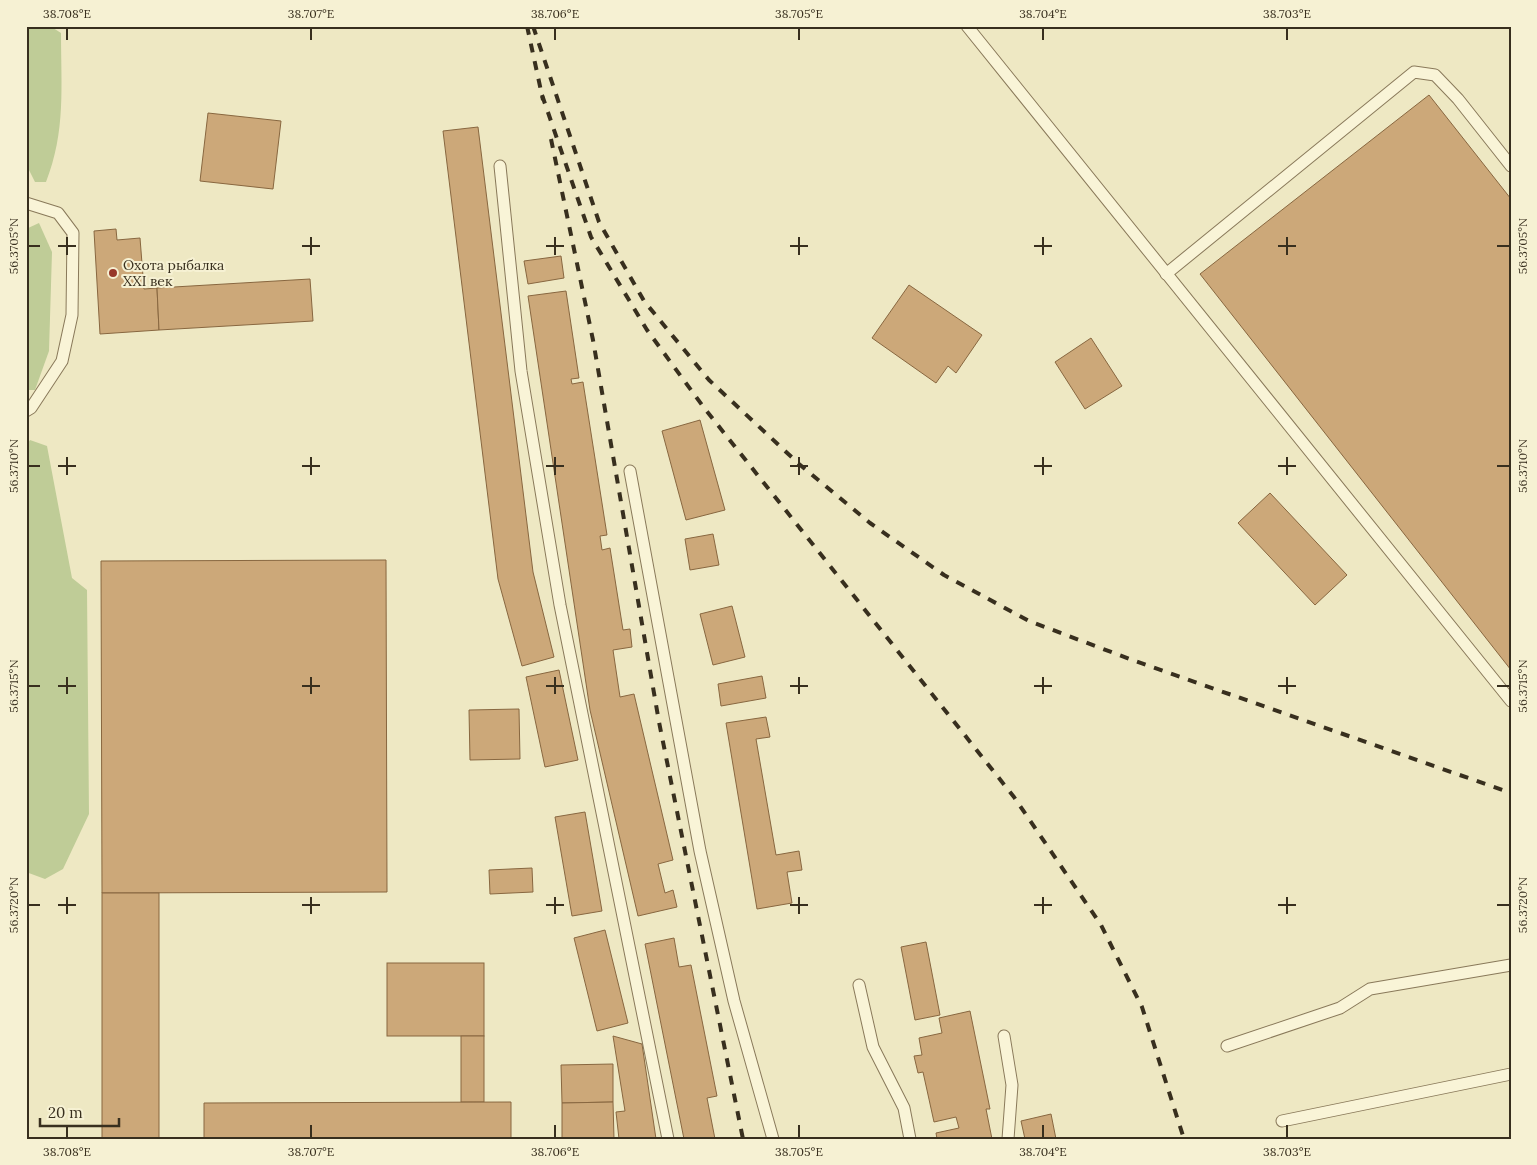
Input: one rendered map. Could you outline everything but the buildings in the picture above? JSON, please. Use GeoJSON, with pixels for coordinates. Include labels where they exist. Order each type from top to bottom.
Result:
{"type":"FeatureCollection","features":[{"type":"Feature","properties":{"kind":"lane"},"geometry":{"type":"LineString","coordinates":[[967,26],[1511,701]]}},
{"type":"Feature","properties":{"kind":"lane"},"geometry":{"type":"LineString","coordinates":[[1166,274],[1414,72],[1435,75],[1458,100],[1511,166]]}},
{"type":"Feature","properties":{"kind":"lane"},"geometry":{"type":"LineString","coordinates":[[500,166],[522,371],[560,605],[668,1139]]}},
{"type":"Feature","properties":{"kind":"lane"},"geometry":{"type":"LineString","coordinates":[[26,203],[58,213],[72,233],[72,315],[62,361],[31,408],[26,411]]}},
{"type":"Feature","properties":{"kind":"lane"},"geometry":{"type":"LineString","coordinates":[[630,472],[700,851],[734,1001],[773,1139]]}},
{"type":"Feature","properties":{"kind":"lane"},"geometry":{"type":"LineString","coordinates":[[1227,1046],[1340,1008],[1370,989],[1511,965]]}},
{"type":"Feature","properties":{"kind":"lane"},"geometry":{"type":"LineString","coordinates":[[859,985],[873,1047],[904,1108],[910,1139]]}},
{"type":"Feature","properties":{"kind":"lane"},"geometry":{"type":"LineString","coordinates":[[1004,1036],[1012,1085],[1008,1139]]}},
{"type":"Feature","properties":{"kind":"lane"},"geometry":{"type":"LineString","coordinates":[[1282,1121],[1511,1074]]}},
{"type":"Feature","properties":{"kind":"green space"},"geometry":{"type":"Polygon","coordinates":[[[33,26],[50,26],[61,33],[62,90],[60,126],[57,145],[46,182],[35,182],[26,164],[26,31],[33,26]]]}},
{"type":"Feature","properties":{"kind":"green space"},"geometry":{"type":"Polygon","coordinates":[[[39,223],[52,252],[49,351],[35,390],[26,390],[26,229],[39,223]]]}},
{"type":"Feature","properties":{"kind":"green space"},"geometry":{"type":"Polygon","coordinates":[[[30,440],[47,446],[72,578],[87,590],[89,814],[63,869],[45,879],[26,872],[26,446],[30,440]]]}},
{"type":"Feature","properties":{"kind":"railway"},"geometry":{"type":"LineString","coordinates":[[527,26],[543,100]]}},
{"type":"Feature","properties":{"kind":"railway"},"geometry":{"type":"LineString","coordinates":[[533,26],[599,222],[644,301],[709,380],[799,464],[870,523],[944,575],[1029,621],[1135,661],[1511,793]]}},
{"type":"Feature","properties":{"kind":"railway"},"geometry":{"type":"LineString","coordinates":[[542,95],[591,237],[647,330],[705,409],[1014,797],[1101,925],[1142,1007],[1184,1139]]}},
{"type":"Feature","properties":{"kind":"railway"},"geometry":{"type":"LineString","coordinates":[[551,139],[593,340],[659,722],[743,1139]]}},
{"type":"Feature","properties":{"kind":"place","name":"Охота рыбалка XXI век"},"geometry":{"type":"Point","coordinates":[113,273]}}]}
